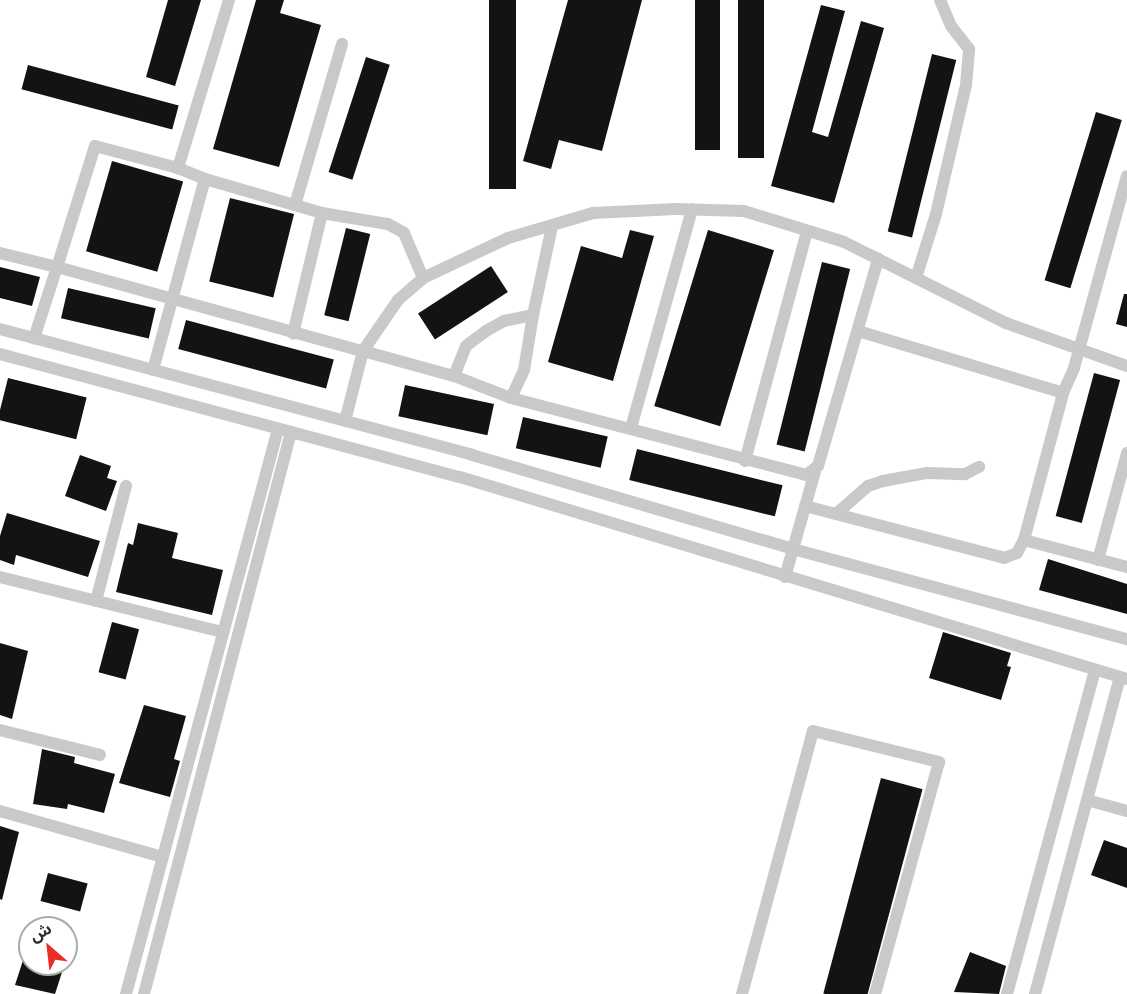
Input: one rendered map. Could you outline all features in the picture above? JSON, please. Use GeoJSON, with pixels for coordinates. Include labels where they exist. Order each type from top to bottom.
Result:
{"type":"FeatureCollection","features":[{"type":"Feature","properties":{"kind":"street"},"geometry":{"type":"LineString","coordinates":[[178,168],[229,0]]}},
{"type":"Feature","properties":{"kind":"street"},"geometry":{"type":"LineString","coordinates":[[916,278],[936,214],[967,73],[969,49],[951,26],[940,0]]}},
{"type":"Feature","properties":{"kind":"street"},"geometry":{"type":"LineString","coordinates":[[295,205],[342,44]]}},
{"type":"Feature","properties":{"kind":"street"},"geometry":{"type":"LineString","coordinates":[[34,339],[95,146],[178,168],[205,179],[322,213],[388,224],[404,233],[423,278]]}},
{"type":"Feature","properties":{"kind":"street"},"geometry":{"type":"LineString","coordinates":[[805,506],[1004,558],[1017,553],[1024,540],[1063,393],[1079,349],[1127,176]]}},
{"type":"Feature","properties":{"kind":"street"},"geometry":{"type":"LineString","coordinates":[[153,370],[205,179]]}},
{"type":"Feature","properties":{"kind":"street"},"geometry":{"type":"LineString","coordinates":[[345,421],[363,351],[398,300],[423,278],[508,238],[593,213],[692,209],[744,211],[844,242],[1006,323],[1127,366]]}},
{"type":"Feature","properties":{"kind":"street"},"geometry":{"type":"LineString","coordinates":[[631,428],[692,209]]}},
{"type":"Feature","properties":{"kind":"street"},"geometry":{"type":"LineString","coordinates":[[293,334],[322,213]]}},
{"type":"Feature","properties":{"kind":"street"},"geometry":{"type":"LineString","coordinates":[[511,398],[524,370],[552,226]]}},
{"type":"Feature","properties":{"kind":"street"},"geometry":{"type":"LineString","coordinates":[[745,461],[807,231]]}},
{"type":"Feature","properties":{"kind":"street"},"geometry":{"type":"LineString","coordinates":[[0,253],[454,376],[511,398],[631,428],[745,461],[802,476],[815,472]]}},
{"type":"Feature","properties":{"kind":"street"},"geometry":{"type":"LineString","coordinates":[[785,577],[878,259]]}},
{"type":"Feature","properties":{"kind":"street"},"geometry":{"type":"LineString","coordinates":[[454,376],[466,346],[504,321],[533,315]]}},
{"type":"Feature","properties":{"kind":"street"},"geometry":{"type":"LineString","coordinates":[[0,330],[345,421],[793,549],[1127,639]]}},
{"type":"Feature","properties":{"kind":"street"},"geometry":{"type":"LineString","coordinates":[[858,331],[1063,393]]}},
{"type":"Feature","properties":{"kind":"street"},"geometry":{"type":"LineString","coordinates":[[0,354],[460,477],[1124,678],[1087,800],[1035,994]]}},
{"type":"Feature","properties":{"kind":"street"},"geometry":{"type":"LineString","coordinates":[[126,994],[278,429]]}},
{"type":"Feature","properties":{"kind":"street"},"geometry":{"type":"LineString","coordinates":[[144,994],[291,432]]}},
{"type":"Feature","properties":{"kind":"street"},"geometry":{"type":"LineString","coordinates":[[1098,560],[1127,453]]}},
{"type":"Feature","properties":{"kind":"street"},"geometry":{"type":"LineString","coordinates":[[836,514],[868,486],[883,481],[927,473],[964,474],[979,467]]}},
{"type":"Feature","properties":{"kind":"street"},"geometry":{"type":"LineString","coordinates":[[96,601],[126,486]]}},
{"type":"Feature","properties":{"kind":"street"},"geometry":{"type":"LineString","coordinates":[[1024,540],[1127,567]]}},
{"type":"Feature","properties":{"kind":"street"},"geometry":{"type":"LineString","coordinates":[[0,577],[224,632]]}},
{"type":"Feature","properties":{"kind":"street"},"geometry":{"type":"LineString","coordinates":[[1007,994],[1095,671]]}},
{"type":"Feature","properties":{"kind":"street"},"geometry":{"type":"LineString","coordinates":[[0,729],[100,755]]}},
{"type":"Feature","properties":{"kind":"street"},"geometry":{"type":"LineString","coordinates":[[742,994],[813,731],[939,762],[875,994]]}},
{"type":"Feature","properties":{"kind":"street"},"geometry":{"type":"LineString","coordinates":[[1087,800],[1127,811]]}},
{"type":"Feature","properties":{"kind":"street"},"geometry":{"type":"LineString","coordinates":[[0,811],[163,857]]}},
{"type":"Feature","properties":{"kind":"building"},"geometry":{"type":"Polygon","coordinates":[[[168,0],[201,0],[175,86],[146,77],[168,0]]]}},
{"type":"Feature","properties":{"kind":"building"},"geometry":{"type":"Polygon","coordinates":[[[256,0],[284,0],[280,13],[321,25],[279,167],[213,149],[256,0]]]}},
{"type":"Feature","properties":{"kind":"building"},"geometry":{"type":"Polygon","coordinates":[[[489,0],[516,0],[516,189],[489,189],[489,0]]]}},
{"type":"Feature","properties":{"kind":"building"},"geometry":{"type":"Polygon","coordinates":[[[568,0],[642,0],[602,151],[559,140],[551,169],[523,161],[568,0]]]}},
{"type":"Feature","properties":{"kind":"building"},"geometry":{"type":"Polygon","coordinates":[[[695,0],[720,0],[720,150],[695,150],[695,0]]]}},
{"type":"Feature","properties":{"kind":"building"},"geometry":{"type":"Polygon","coordinates":[[[738,0],[764,0],[764,158],[738,158],[738,0]]]}},
{"type":"Feature","properties":{"kind":"building"},"geometry":{"type":"Polygon","coordinates":[[[821,5],[845,11],[812,132],[828,137],[861,21],[884,28],[834,203],[771,186],[821,5]]]}},
{"type":"Feature","properties":{"kind":"building"},"geometry":{"type":"Polygon","coordinates":[[[932,54],[956,60],[912,238],[888,232],[932,54]]]}},
{"type":"Feature","properties":{"kind":"building"},"geometry":{"type":"Polygon","coordinates":[[[366,57],[390,65],[352,180],[329,172],[366,57]]]}},
{"type":"Feature","properties":{"kind":"building"},"geometry":{"type":"Polygon","coordinates":[[[28,65],[179,105],[172,130],[22,89],[28,65]]]}},
{"type":"Feature","properties":{"kind":"building"},"geometry":{"type":"Polygon","coordinates":[[[1096,112],[1122,120],[1070,288],[1045,280],[1096,112]]]}},
{"type":"Feature","properties":{"kind":"building"},"geometry":{"type":"Polygon","coordinates":[[[112,161],[183,181],[157,272],[86,251],[112,161]]]}},
{"type":"Feature","properties":{"kind":"building"},"geometry":{"type":"Polygon","coordinates":[[[230,198],[294,214],[273,297],[209,281],[230,198]]]}},
{"type":"Feature","properties":{"kind":"building"},"geometry":{"type":"Polygon","coordinates":[[[346,228],[370,234],[348,321],[324,315],[346,228]]]}},
{"type":"Feature","properties":{"kind":"building"},"geometry":{"type":"Polygon","coordinates":[[[630,230],[654,236],[613,381],[548,362],[581,246],[622,258],[630,230]]]}},
{"type":"Feature","properties":{"kind":"building"},"geometry":{"type":"Polygon","coordinates":[[[708,230],[774,250],[720,426],[654,406],[708,230]]]}},
{"type":"Feature","properties":{"kind":"building"},"geometry":{"type":"Polygon","coordinates":[[[822,262],[850,269],[805,451],[777,444],[822,262]]]}},
{"type":"Feature","properties":{"kind":"building"},"geometry":{"type":"Polygon","coordinates":[[[491,266],[508,292],[435,339],[418,313],[491,266]]]}},
{"type":"Feature","properties":{"kind":"building"},"geometry":{"type":"Polygon","coordinates":[[[0,267],[40,277],[32,306],[0,298],[0,267]]]}},
{"type":"Feature","properties":{"kind":"building"},"geometry":{"type":"Polygon","coordinates":[[[68,288],[156,308],[149,338],[61,318],[68,288]]]}},
{"type":"Feature","properties":{"kind":"building"},"geometry":{"type":"Polygon","coordinates":[[[1124,294],[1127,294],[1127,327],[1116,324],[1124,294]]]}},
{"type":"Feature","properties":{"kind":"building"},"geometry":{"type":"Polygon","coordinates":[[[186,320],[334,360],[326,389],[178,349],[186,320]]]}},
{"type":"Feature","properties":{"kind":"building"},"geometry":{"type":"Polygon","coordinates":[[[1094,373],[1120,380],[1082,523],[1056,516],[1094,373]]]}},
{"type":"Feature","properties":{"kind":"building"},"geometry":{"type":"Polygon","coordinates":[[[8,378],[87,398],[76,439],[0,420],[0,410],[8,378]]]}},
{"type":"Feature","properties":{"kind":"building"},"geometry":{"type":"Polygon","coordinates":[[[405,385],[494,404],[487,435],[398,416],[405,385]]]}},
{"type":"Feature","properties":{"kind":"building"},"geometry":{"type":"Polygon","coordinates":[[[523,417],[608,437],[601,468],[516,448],[523,417]]]}},
{"type":"Feature","properties":{"kind":"building"},"geometry":{"type":"Polygon","coordinates":[[[637,449],[783,485],[775,516],[629,480],[637,449]]]}},
{"type":"Feature","properties":{"kind":"building"},"geometry":{"type":"Polygon","coordinates":[[[80,455],[111,466],[107,478],[117,481],[106,511],[65,496],[80,455]]]}},
{"type":"Feature","properties":{"kind":"building"},"geometry":{"type":"Polygon","coordinates":[[[7,513],[100,541],[88,577],[16,555],[14,565],[0,560],[0,536],[7,513]]]}},
{"type":"Feature","properties":{"kind":"building"},"geometry":{"type":"Polygon","coordinates":[[[138,523],[178,533],[172,558],[223,570],[212,615],[116,592],[128,543],[133,545],[138,523]]]}},
{"type":"Feature","properties":{"kind":"building"},"geometry":{"type":"Polygon","coordinates":[[[1048,559],[1127,584],[1127,614],[1039,590],[1048,559]]]}},
{"type":"Feature","properties":{"kind":"building"},"geometry":{"type":"Polygon","coordinates":[[[112,622],[139,629],[126,679],[99,672],[112,622]]]}},
{"type":"Feature","properties":{"kind":"building"},"geometry":{"type":"Polygon","coordinates":[[[943,632],[1011,653],[1007,666],[1011,667],[1001,700],[929,678],[943,632]]]}},
{"type":"Feature","properties":{"kind":"building"},"geometry":{"type":"Polygon","coordinates":[[[0,643],[28,651],[12,719],[0,715],[0,643]]]}},
{"type":"Feature","properties":{"kind":"building"},"geometry":{"type":"Polygon","coordinates":[[[144,705],[186,716],[174,759],[180,761],[170,797],[119,783],[144,705]]]}},
{"type":"Feature","properties":{"kind":"building"},"geometry":{"type":"Polygon","coordinates":[[[42,749],[75,757],[74,763],[115,774],[104,813],[68,804],[67,809],[33,804],[42,749]]]}},
{"type":"Feature","properties":{"kind":"building"},"geometry":{"type":"Polygon","coordinates":[[[881,778],[923,789],[868,994],[823,993],[881,778]]]}},
{"type":"Feature","properties":{"kind":"building"},"geometry":{"type":"Polygon","coordinates":[[[0,826],[19,832],[2,900],[0,899],[0,826]]]}},
{"type":"Feature","properties":{"kind":"building"},"geometry":{"type":"Polygon","coordinates":[[[1104,840],[1127,848],[1127,888],[1091,875],[1104,840]]]}},
{"type":"Feature","properties":{"kind":"building"},"geometry":{"type":"Polygon","coordinates":[[[48,873],[88,884],[80,912],[40,901],[48,873]]]}},
{"type":"Feature","properties":{"kind":"building"},"geometry":{"type":"Polygon","coordinates":[[[970,952],[1006,966],[999,994],[954,992],[970,952]]]}},
{"type":"Feature","properties":{"kind":"building"},"geometry":{"type":"Polygon","coordinates":[[[18,976],[61,976],[55,994],[15,985],[18,976]]]}}]}
